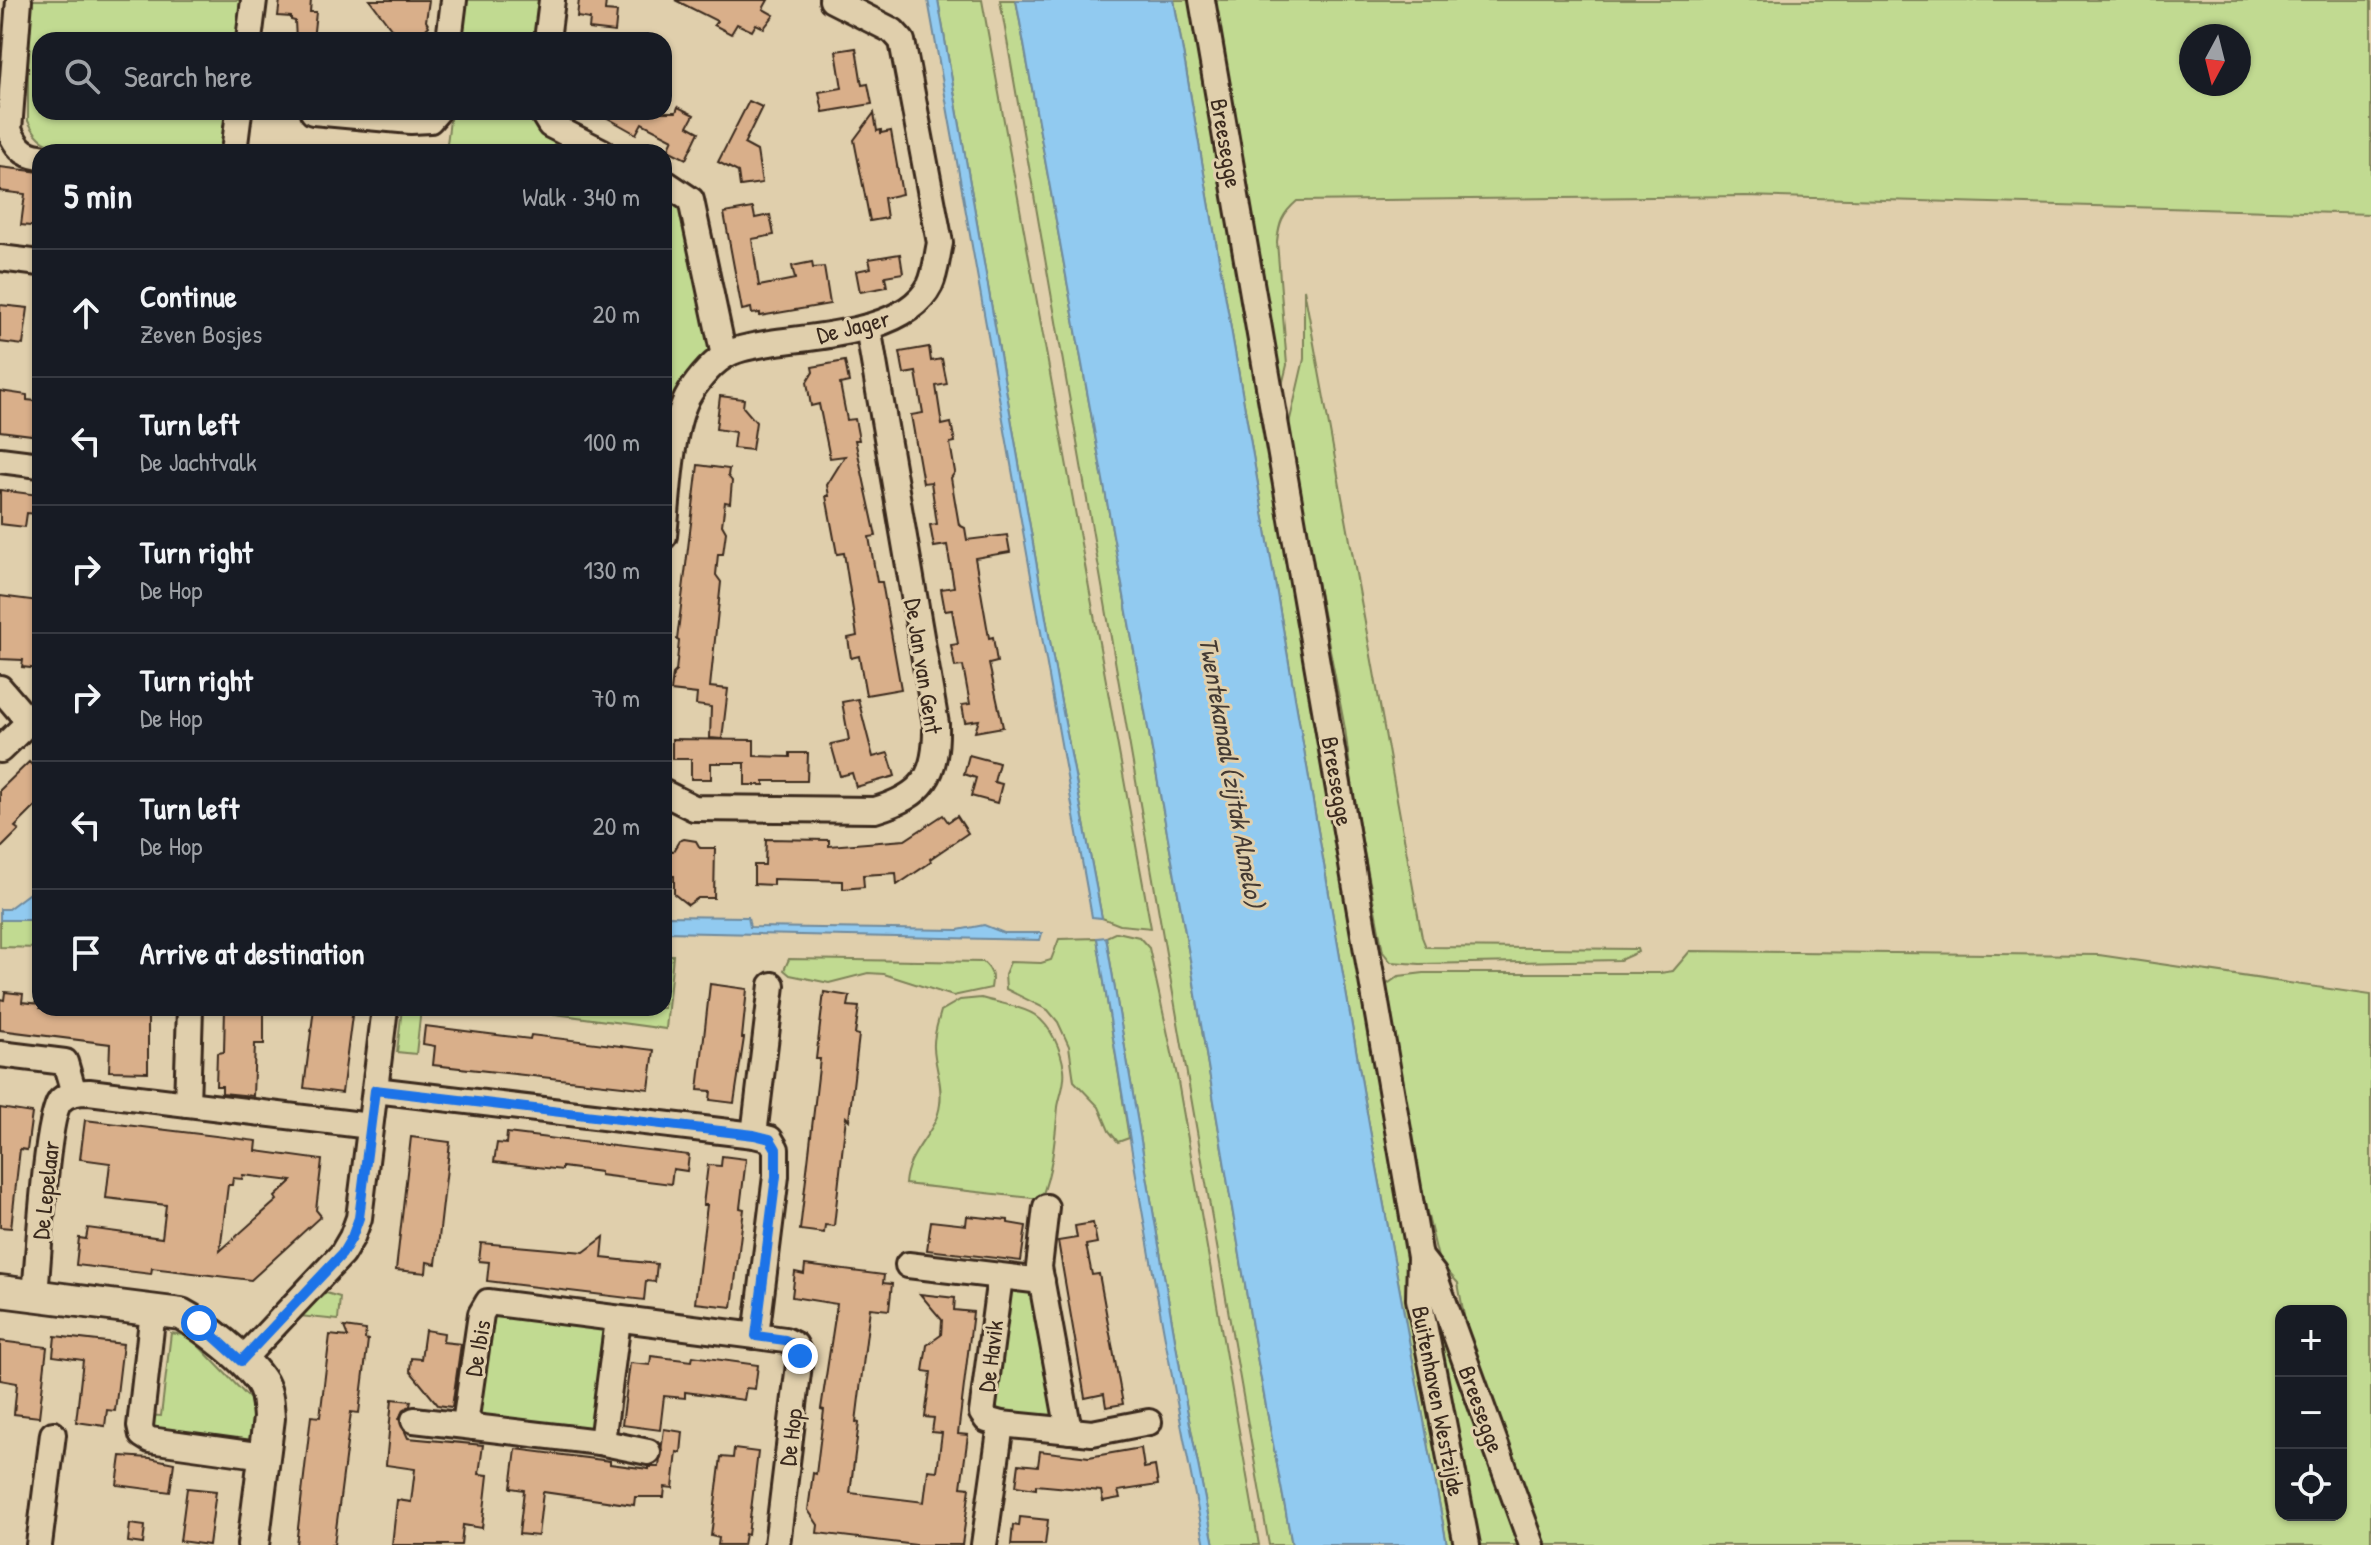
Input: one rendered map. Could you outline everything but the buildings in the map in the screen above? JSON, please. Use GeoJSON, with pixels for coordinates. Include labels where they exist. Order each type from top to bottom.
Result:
{"type":"FeatureCollection","features":[{"type":"Feature","properties":{"kind":"street"},"geometry":{"type":"LineString","coordinates":[[19,0],[8,34],[9,130],[17,148],[32,156]]}},
{"type":"Feature","properties":{"kind":"street"},"geometry":{"type":"LineString","coordinates":[[250,32],[254,0]]}},
{"type":"Feature","properties":{"kind":"street"},"geometry":{"type":"LineString","coordinates":[[450,32],[454,0]]}},
{"type":"Feature","properties":{"kind":"street"},"geometry":{"type":"LineString","coordinates":[[548,32],[552,0]]}},
{"type":"Feature","properties":{"kind":"street","name":"De Jager"},"geometry":{"type":"LineString","coordinates":[[724,356],[747,347],[868,327],[901,314],[930,286],[940,243],[902,41],[893,31],[832,0]]}},
{"type":"Feature","properties":{"kind":"street","name":"Breesegge"},"geometry":{"type":"LineString","coordinates":[[1202,0],[1420,1257],[1434,1275],[1532,1545]]}},
{"type":"Feature","properties":{"kind":"street"},"geometry":{"type":"LineString","coordinates":[[235,144],[238,120]]}},
{"type":"Feature","properties":{"kind":"street"},"geometry":{"type":"LineString","coordinates":[[400,120],[430,120]]}},
{"type":"Feature","properties":{"kind":"street"},"geometry":{"type":"LineString","coordinates":[[547,120],[550,125],[587,144]]}},
{"type":"Feature","properties":{"kind":"street"},"geometry":{"type":"LineString","coordinates":[[672,187],[691,200],[724,356],[687,398],[672,450]]}},
{"type":"Feature","properties":{"kind":"street"},"geometry":{"type":"LineString","coordinates":[[0,258],[32,262]]}},
{"type":"Feature","properties":{"kind":"street","name":"De Jan van Gent"},"geometry":{"type":"LineString","coordinates":[[672,797],[694,808],[875,810],[896,804],[927,780],[936,752],[936,724],[868,327]]}},
{"type":"Feature","properties":{"kind":"street"},"geometry":{"type":"LineString","coordinates":[[0,460],[32,464]]}},
{"type":"Feature","properties":{"kind":"street"},"geometry":{"type":"LineString","coordinates":[[0,688],[32,721]]}},
{"type":"Feature","properties":{"kind":"street"},"geometry":{"type":"LineString","coordinates":[[0,750],[32,725]]}},
{"type":"Feature","properties":{"kind":"street"},"geometry":{"type":"LineString","coordinates":[[754,1135],[772,985]]}},
{"type":"Feature","properties":{"kind":"street"},"geometry":{"type":"LineString","coordinates":[[187,1104],[190,1016]]}},
{"type":"Feature","properties":{"kind":"street"},"geometry":{"type":"LineString","coordinates":[[241,1361],[342,1254],[352,1237],[359,1218],[384,1016]]}},
{"type":"Feature","properties":{"kind":"street"},"geometry":{"type":"LineString","coordinates":[[0,1054],[65,1062],[74,1093],[89,1092],[370,1126]]}},
{"type":"Feature","properties":{"kind":"street"},"geometry":{"type":"LineString","coordinates":[[375,1090],[770,1139],[776,1149],[776,1176],[756,1336]]}},
{"type":"Feature","properties":{"kind":"street","name":"De Lepelaar"},"geometry":{"type":"LineString","coordinates":[[35,1295],[51,1130],[60,1102],[74,1093]]}},
{"type":"Feature","properties":{"kind":"street"},"geometry":{"type":"LineString","coordinates":[[1046,1207],[1039,1267],[1069,1431]]}},
{"type":"Feature","properties":{"kind":"street","name":"Buitenhaven Westzijde"},"geometry":{"type":"LineString","coordinates":[[1420,1257],[1419,1299],[1467,1545]]}},
{"type":"Feature","properties":{"kind":"street"},"geometry":{"type":"LineString","coordinates":[[908,1265],[1042,1281]]}},
{"type":"Feature","properties":{"kind":"street","name":"De Havik"},"geometry":{"type":"LineString","coordinates":[[1000,1277],[982,1413],[987,1420],[1092,1433],[1149,1422]]}},
{"type":"Feature","properties":{"kind":"street"},"geometry":{"type":"LineString","coordinates":[[0,1291],[181,1314],[199,1323],[260,1380],[267,1397],[269,1418],[253,1545]]}},
{"type":"Feature","properties":{"kind":"street","name":"De Ibis"},"geometry":{"type":"LineString","coordinates":[[474,1427],[466,1417],[481,1314],[488,1302],[756,1336]]}},
{"type":"Feature","properties":{"kind":"street"},"geometry":{"type":"LineString","coordinates":[[153,1311],[140,1426],[142,1435],[150,1440],[265,1456]]}},
{"type":"Feature","properties":{"kind":"street"},"geometry":{"type":"LineString","coordinates":[[599,1442],[603,1434],[618,1320]]}},
{"type":"Feature","properties":{"kind":"street","name":"De Hop"},"geometry":{"type":"LineString","coordinates":[[756,1336],[785,1340],[795,1345],[800,1356],[777,1545]]}},
{"type":"Feature","properties":{"kind":"street"},"geometry":{"type":"LineString","coordinates":[[414,1420],[599,1442],[648,1452]]}},
{"type":"Feature","properties":{"kind":"street","name":"De Havik"},"geometry":{"type":"LineString","coordinates":[[984,1545],[1001,1424]]}},
{"type":"Feature","properties":{"kind":"street"},"geometry":{"type":"LineString","coordinates":[[39,1545],[53,1434]]}},
{"type":"Feature","properties":{"kind":"green space"},"geometry":{"type":"Polygon","coordinates":[[[28,0],[243,0],[240,32],[32,32],[32,120],[229,120],[226,144],[53,144],[41,139],[28,121],[28,0]]]}},
{"type":"Feature","properties":{"kind":"green space"},"geometry":{"type":"Polygon","coordinates":[[[463,0],[541,0],[538,32],[460,32],[463,0]]]}},
{"type":"Feature","properties":{"kind":"green space"},"geometry":{"type":"Polygon","coordinates":[[[938,0],[982,0],[1151,928],[1120,925],[1102,918],[1057,681],[938,0]]]}},
{"type":"Feature","properties":{"kind":"green space"},"geometry":{"type":"Polygon","coordinates":[[[1000,0],[1016,0],[1191,965],[1292,1545],[1269,1545],[1000,0]]]}},
{"type":"Feature","properties":{"kind":"green space"},"geometry":{"type":"Polygon","coordinates":[[[1174,0],[1192,0],[1462,1545],[1447,1545],[1370,1130],[1174,0]]]}},
{"type":"Feature","properties":{"kind":"green space"},"geometry":{"type":"Polygon","coordinates":[[[1208,0],[2371,0],[2371,214],[1746,196],[1297,201],[1282,219],[1277,242],[1287,365],[1279,398],[1208,0]]]}},
{"type":"Feature","properties":{"kind":"green space"},"geometry":{"type":"Polygon","coordinates":[[[450,120],[540,120],[572,144],[447,144],[450,120]]]}},
{"type":"Feature","properties":{"kind":"green space"},"geometry":{"type":"Polygon","coordinates":[[[672,197],[684,211],[711,339],[707,357],[672,420],[672,197]]]}},
{"type":"Feature","properties":{"kind":"green space"},"geometry":{"type":"Polygon","coordinates":[[[1304,289],[1426,947],[1637,949],[1638,952],[1620,960],[1420,964],[1391,962],[1383,952],[1288,428],[1304,359],[1304,289]]]}},
{"type":"Feature","properties":{"kind":"green space"},"geometry":{"type":"Polygon","coordinates":[[[0,920],[32,920],[32,948],[0,947],[0,920]]]}},
{"type":"Feature","properties":{"kind":"green space"},"geometry":{"type":"Polygon","coordinates":[[[1117,932],[1139,937],[1149,948],[1177,1076],[1259,1545],[1214,1545],[1187,1409],[1106,937],[1117,932]]]}},
{"type":"Feature","properties":{"kind":"green space"},"geometry":{"type":"Polygon","coordinates":[[[1097,938],[1129,1138],[1118,1142],[1109,1131],[1099,1107],[1074,1081],[1069,1046],[1058,1022],[1048,1010],[1006,989],[1005,974],[1010,962],[1041,963],[1051,960],[1059,939],[1097,938]]]}},
{"type":"Feature","properties":{"kind":"green space"},"geometry":{"type":"Polygon","coordinates":[[[1690,951],[2099,955],[2371,995],[2371,1545],[1543,1545],[1467,1332],[1458,1283],[1439,1262],[1421,1187],[1386,985],[1399,976],[1424,973],[1673,971],[1690,951]]]}},
{"type":"Feature","properties":{"kind":"green space"},"geometry":{"type":"Polygon","coordinates":[[[789,959],[983,962],[990,971],[992,984],[991,988],[953,996],[884,974],[868,973],[829,983],[790,975],[784,970],[789,959]]]}},
{"type":"Feature","properties":{"kind":"green space"},"geometry":{"type":"Polygon","coordinates":[[[981,998],[1035,1015],[1051,1032],[1061,1054],[1064,1079],[1051,1165],[1041,1199],[905,1184],[911,1162],[938,1114],[940,1090],[934,1043],[941,1011],[960,1000],[981,998]]]}},
{"type":"Feature","properties":{"kind":"green space"},"geometry":{"type":"Polygon","coordinates":[[[401,1016],[420,1016],[416,1054],[397,1052],[401,1016]]]}},
{"type":"Feature","properties":{"kind":"green space"},"geometry":{"type":"Polygon","coordinates":[[[570,1016],[667,1016],[666,1029],[570,1016]]]}},
{"type":"Feature","properties":{"kind":"green space"},"geometry":{"type":"Polygon","coordinates":[[[1013,1289],[1030,1289],[1040,1302],[1058,1420],[995,1412],[990,1397],[1001,1308],[1013,1289]]]}},
{"type":"Feature","properties":{"kind":"green space"},"geometry":{"type":"Polygon","coordinates":[[[326,1293],[340,1297],[338,1320],[299,1316],[326,1293]]]}},
{"type":"Feature","properties":{"kind":"green space"},"geometry":{"type":"Polygon","coordinates":[[[1431,1301],[1521,1545],[1478,1545],[1431,1301]]]}},
{"type":"Feature","properties":{"kind":"green space"},"geometry":{"type":"Polygon","coordinates":[[[492,1314],[603,1328],[608,1336],[596,1421],[591,1429],[488,1420],[478,1414],[492,1314]]]}},
{"type":"Feature","properties":{"kind":"green space"},"geometry":{"type":"Polygon","coordinates":[[[171,1333],[189,1336],[250,1399],[255,1423],[253,1442],[245,1440],[244,1446],[153,1433],[146,1415],[161,1416],[171,1333]]]}},
{"type":"Feature","properties":{"kind":"water"},"geometry":{"type":"Polygon","coordinates":[[[928,0],[938,0],[1057,681],[1102,918],[1092,917],[928,0]]]}},
{"type":"Feature","properties":{"kind":"water","name":"Twentekanaal (zijtak Almelo)"},"geometry":{"type":"Polygon","coordinates":[[[1016,0],[1174,0],[1370,1130],[1447,1545],[1292,1545],[1191,965],[1016,0]]]}},
{"type":"Feature","properties":{"kind":"water"},"geometry":{"type":"Polygon","coordinates":[[[32,891],[32,920],[0,920],[0,909],[8,909],[32,891]]]}},
{"type":"Feature","properties":{"kind":"water"},"geometry":{"type":"Polygon","coordinates":[[[672,916],[748,917],[750,927],[958,930],[984,925],[1004,933],[1042,933],[1040,940],[672,932],[672,916]]]}},
{"type":"Feature","properties":{"kind":"water"},"geometry":{"type":"Polygon","coordinates":[[[1106,937],[1187,1409],[1214,1545],[1205,1545],[1148,1242],[1097,938],[1106,937]]]}},
{"type":"Feature","properties":{"kind":"route"},"geometry":{"type":"LineString","coordinates":[[199,1323],[241,1361],[342,1254],[359,1218],[375,1090],[770,1139],[776,1149],[776,1176],[756,1336],[785,1340],[795,1345],[800,1356]]}}]}
